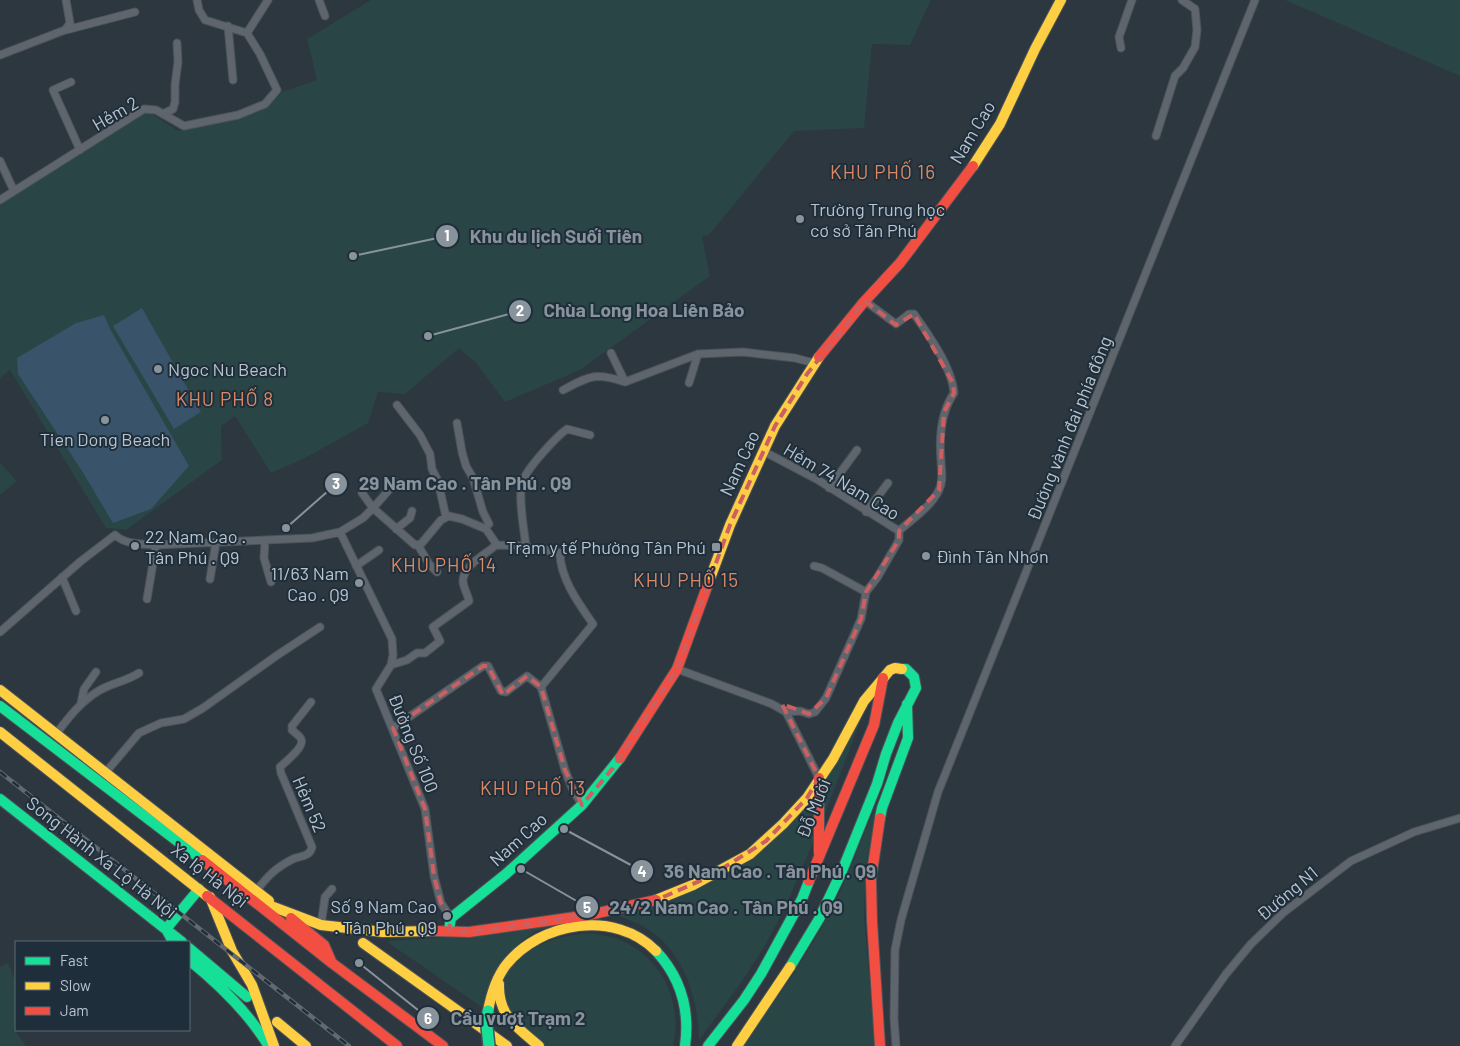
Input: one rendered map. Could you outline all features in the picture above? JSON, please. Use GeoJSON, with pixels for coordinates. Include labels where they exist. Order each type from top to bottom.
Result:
{"type":"FeatureCollection","features":[{"type":"Feature","properties":{"kind":"main road","name":"Nam Cao"},"geometry":{"type":"LineString","coordinates":[[452,918],[506,874],[582,805],[613,768],[677,669],[730,525],[775,426],[814,363],[865,301],[900,263],[966,177],[1000,124],[1035,49],[1061,0]]}},
{"type":"Feature","properties":{"kind":"main road"},"geometry":{"type":"LineString","coordinates":[[253,894],[279,910],[321,925],[383,932],[449,930],[623,904],[677,887],[748,848],[819,778],[833,759],[864,701],[873,689],[890,670],[895,668],[906,669],[914,677],[916,688],[898,722],[886,754],[878,784],[831,895],[773,994],[737,1046]]}},
{"type":"Feature","properties":{"kind":"main road","name":"Đỗ Mười"},"geometry":{"type":"LineString","coordinates":[[708,1046],[761,974],[802,899],[874,725],[883,678]]}},
{"type":"Feature","properties":{"kind":"main road","name":"Đỗ Mười"},"geometry":{"type":"LineString","coordinates":[[699,1046],[735,998],[768,947],[805,874],[868,719],[873,689]]}},
{"type":"Feature","properties":{"kind":"main road","name":"Xa lộ Hà Nội"},"geometry":{"type":"LineString","coordinates":[[0,690],[161,816],[332,963],[443,1046]]}},
{"type":"Feature","properties":{"kind":"main road"},"geometry":{"type":"LineString","coordinates":[[880,1046],[871,879],[882,808],[908,738],[907,704]]}},
{"type":"Feature","properties":{"kind":"main road","name":"Xa lộ Hà Nội"},"geometry":{"type":"LineString","coordinates":[[0,706],[174,838],[253,894]]}},
{"type":"Feature","properties":{"kind":"main road","name":"Xa lộ Hà Nội"},"geometry":{"type":"LineString","coordinates":[[0,732],[397,1046]]}},
{"type":"Feature","properties":{"kind":"main road"},"geometry":{"type":"LineString","coordinates":[[728,1046],[785,964],[810,921],[886,754]]}},
{"type":"Feature","properties":{"kind":"main road"},"geometry":{"type":"LineString","coordinates":[[818,862],[820,841],[819,778]]}},
{"type":"Feature","properties":{"kind":"main road","name":"Song Hành Xa Lộ Hà Nội"},"geometry":{"type":"LineString","coordinates":[[0,799],[181,941]]}},
{"type":"Feature","properties":{"kind":"main road"},"geometry":{"type":"LineString","coordinates":[[161,816],[174,838]]}},
{"type":"Feature","properties":{"kind":"main road"},"geometry":{"type":"LineString","coordinates":[[172,941],[166,929],[199,889]]}},
{"type":"Feature","properties":{"kind":"main road"},"geometry":{"type":"LineString","coordinates":[[210,897],[232,951],[252,985],[274,1046]]}},
{"type":"Feature","properties":{"kind":"main road","name":"Xa lộ Hà Nội"},"geometry":{"type":"LineString","coordinates":[[279,910],[324,945],[332,963]]}},
{"type":"Feature","properties":{"kind":"main road"},"geometry":{"type":"LineString","coordinates":[[449,930],[452,918]]}},
{"type":"Feature","properties":{"kind":"main road"},"geometry":{"type":"LineString","coordinates":[[489,1046],[488,1011],[494,986],[506,965],[527,945],[541,937],[556,931],[588,925],[606,926],[623,930],[654,948],[675,977],[686,1006],[685,1046]]}},
{"type":"Feature","properties":{"kind":"main road"},"geometry":{"type":"LineString","coordinates":[[363,943],[507,1046]]}},
{"type":"Feature","properties":{"kind":"main road"},"geometry":{"type":"LineString","coordinates":[[190,949],[247,997]]}},
{"type":"Feature","properties":{"kind":"main road"},"geometry":{"type":"LineString","coordinates":[[190,961],[220,984],[251,1019],[268,1046]]}},
{"type":"Feature","properties":{"kind":"main road"},"geometry":{"type":"LineString","coordinates":[[500,975],[498,993],[504,1015],[539,1046]]}},
{"type":"Feature","properties":{"kind":"main road"},"geometry":{"type":"LineString","coordinates":[[277,1022],[306,1046]]}},
{"type":"Feature","properties":{"kind":"street"},"geometry":{"type":"LineString","coordinates":[[65,30],[70,23],[66,0]]}},
{"type":"Feature","properties":{"kind":"street"},"geometry":{"type":"LineString","coordinates":[[197,0],[199,10],[205,20],[247,33],[268,0]]}},
{"type":"Feature","properties":{"kind":"street"},"geometry":{"type":"LineString","coordinates":[[318,0],[326,16]]}},
{"type":"Feature","properties":{"kind":"street"},"geometry":{"type":"LineString","coordinates":[[1122,48],[1119,36],[1132,0]]}},
{"type":"Feature","properties":{"kind":"street"},"geometry":{"type":"LineString","coordinates":[[1156,136],[1175,76],[1183,68],[1195,47],[1197,30],[1195,9],[1182,0]]}},
{"type":"Feature","properties":{"kind":"street","name":"Đường vành đai phía đông"},"geometry":{"type":"LineString","coordinates":[[896,1046],[894,1018],[896,950],[901,920],[938,792],[1255,0]]}},
{"type":"Feature","properties":{"kind":"street"},"geometry":{"type":"LineString","coordinates":[[0,55],[65,30],[135,12]]}},
{"type":"Feature","properties":{"kind":"street"},"geometry":{"type":"LineString","coordinates":[[228,26],[233,80]]}},
{"type":"Feature","properties":{"kind":"street","name":"Hẻm 2"},"geometry":{"type":"LineString","coordinates":[[0,200],[144,109],[156,110],[184,126],[238,115],[264,104],[277,90],[260,54],[247,33]]}},
{"type":"Feature","properties":{"kind":"street"},"geometry":{"type":"LineString","coordinates":[[163,114],[173,108],[175,102],[178,62],[177,43]]}},
{"type":"Feature","properties":{"kind":"street"},"geometry":{"type":"LineString","coordinates":[[71,82],[53,90],[80,150]]}},
{"type":"Feature","properties":{"kind":"street"},"geometry":{"type":"LineString","coordinates":[[0,161],[14,191]]}},
{"type":"Feature","properties":{"kind":"street"},"geometry":{"type":"LineString","coordinates":[[865,301],[896,324],[909,314],[914,314],[946,366],[954,383],[954,393],[947,403],[944,412],[940,490],[926,507],[898,531]]}},
{"type":"Feature","properties":{"kind":"street"},"geometry":{"type":"LineString","coordinates":[[611,352],[625,382]]}},
{"type":"Feature","properties":{"kind":"street"},"geometry":{"type":"LineString","coordinates":[[563,390],[596,375],[625,382],[698,354],[743,352],[795,358],[814,363]]}},
{"type":"Feature","properties":{"kind":"street"},"geometry":{"type":"LineString","coordinates":[[689,384],[698,354]]}},
{"type":"Feature","properties":{"kind":"street"},"geometry":{"type":"LineString","coordinates":[[397,405],[420,435],[430,454],[432,469],[438,481],[446,517]]}},
{"type":"Feature","properties":{"kind":"street"},"geometry":{"type":"LineString","coordinates":[[456,423],[464,459],[473,478],[488,527],[496,545]]}},
{"type":"Feature","properties":{"kind":"street"},"geometry":{"type":"LineString","coordinates":[[526,546],[522,514],[522,482],[552,442],[567,429],[590,435]]}},
{"type":"Feature","properties":{"kind":"street"},"geometry":{"type":"LineString","coordinates":[[829,488],[858,450]]}},
{"type":"Feature","properties":{"kind":"street","name":"Hẻm 74 Nam Cao"},"geometry":{"type":"LineString","coordinates":[[763,451],[829,488],[898,531],[899,540],[877,578],[866,592]]}},
{"type":"Feature","properties":{"kind":"street"},"geometry":{"type":"LineString","coordinates":[[0,632],[62,576],[115,535],[120,539],[131,542],[156,545],[312,538],[340,532],[363,518],[396,482]]}},
{"type":"Feature","properties":{"kind":"street"},"geometry":{"type":"LineString","coordinates":[[866,512],[888,483]]}},
{"type":"Feature","properties":{"kind":"street"},"geometry":{"type":"LineString","coordinates":[[362,493],[373,508],[415,545],[418,545],[429,564],[437,572]]}},
{"type":"Feature","properties":{"kind":"street"},"geometry":{"type":"LineString","coordinates":[[396,528],[410,518],[412,511]]}},
{"type":"Feature","properties":{"kind":"street"},"geometry":{"type":"LineString","coordinates":[[418,545],[421,544],[441,520],[448,516],[462,518],[488,527]]}},
{"type":"Feature","properties":{"kind":"street"},"geometry":{"type":"LineString","coordinates":[[340,532],[392,639],[393,655],[391,666]]}},
{"type":"Feature","properties":{"kind":"street"},"geometry":{"type":"LineString","coordinates":[[265,540],[264,558],[271,582]]}},
{"type":"Feature","properties":{"kind":"street"},"geometry":{"type":"LineString","coordinates":[[210,579],[216,542]]}},
{"type":"Feature","properties":{"kind":"street"},"geometry":{"type":"LineString","coordinates":[[147,599],[156,545]]}},
{"type":"Feature","properties":{"kind":"street"},"geometry":{"type":"LineString","coordinates":[[391,666],[407,660],[417,653],[424,653],[440,641],[433,627],[469,601],[463,576],[471,564],[496,545],[526,546],[560,553],[560,563],[570,585],[582,609],[593,624],[541,687]]}},
{"type":"Feature","properties":{"kind":"street"},"geometry":{"type":"LineString","coordinates":[[356,566],[379,550]]}},
{"type":"Feature","properties":{"kind":"street"},"geometry":{"type":"LineString","coordinates":[[786,712],[800,711],[809,714],[815,712],[826,698],[861,619],[866,592],[822,568],[814,566]]}},
{"type":"Feature","properties":{"kind":"street"},"geometry":{"type":"LineString","coordinates":[[62,576],[76,611]]}},
{"type":"Feature","properties":{"kind":"street"},"geometry":{"type":"LineString","coordinates":[[106,772],[139,733],[161,723],[184,719],[203,708],[320,627]]}},
{"type":"Feature","properties":{"kind":"street","name":"Đường Số 100"},"geometry":{"type":"LineString","coordinates":[[391,666],[376,689],[425,809],[434,876],[441,903],[452,918]]}},
{"type":"Feature","properties":{"kind":"street"},"geometry":{"type":"LineString","coordinates":[[392,728],[483,666],[488,666],[501,691],[506,692],[527,676],[541,687],[565,770],[572,788],[582,805]]}},
{"type":"Feature","properties":{"kind":"street"},"geometry":{"type":"LineString","coordinates":[[677,669],[772,704],[786,712],[819,778]]}},
{"type":"Feature","properties":{"kind":"street"},"geometry":{"type":"LineString","coordinates":[[81,703],[84,688],[96,672]]}},
{"type":"Feature","properties":{"kind":"street"},"geometry":{"type":"LineString","coordinates":[[56,734],[81,703],[101,689],[123,682],[139,673]]}},
{"type":"Feature","properties":{"kind":"street","name":"Hẻm 52"},"geometry":{"type":"LineString","coordinates":[[253,894],[272,871],[295,858],[309,853],[312,847],[281,774],[280,767],[300,748],[302,742],[292,730],[292,726],[310,702]]}},
{"type":"Feature","properties":{"kind":"street","name":"Đường N1"},"geometry":{"type":"LineString","coordinates":[[1175,1046],[1230,969],[1251,944],[1283,913],[1351,861],[1414,832],[1460,818]]}},
{"type":"Feature","properties":{"kind":"street"},"geometry":{"type":"LineString","coordinates":[[321,925],[325,897],[332,889]]}},
{"type":"Feature","properties":{"kind":"highlighted area"},"geometry":{"type":"Polygon","coordinates":[[[865,301],[896,325],[914,314],[953,383],[954,393],[944,412],[939,490],[899,531],[899,540],[866,592],[861,619],[826,698],[809,714],[782,704],[819,778],[807,798],[766,841],[709,877],[654,901],[532,924],[469,932],[449,930],[451,918],[441,903],[434,876],[425,809],[393,728],[483,666],[488,666],[503,695],[527,676],[541,687],[565,770],[582,805],[613,768],[677,669],[730,525],[775,426],[807,374],[865,301]]]}},
{"type":"Feature","properties":{"kind":"green space"},"geometry":{"type":"Polygon","coordinates":[[[371,0],[931,0],[910,45],[872,44],[864,128],[794,131],[709,235],[702,236],[710,276],[580,370],[505,402],[477,364],[459,348],[405,394],[378,392],[368,423],[305,458],[271,473],[235,416],[221,426],[222,460],[126,530],[106,528],[10,370],[0,378],[0,205],[146,110],[178,131],[268,107],[282,92],[317,80],[307,39],[371,0]]]}},
{"type":"Feature","properties":{"kind":"green space"},"geometry":{"type":"Polygon","coordinates":[[[1285,0],[1460,0],[1460,76],[1285,0]]]}},
{"type":"Feature","properties":{"kind":"green space"},"geometry":{"type":"Polygon","coordinates":[[[0,463],[17,481],[0,495],[0,463]]]}},
{"type":"Feature","properties":{"kind":"green space"},"geometry":{"type":"Polygon","coordinates":[[[865,709],[823,819],[824,782],[865,709]]]}},
{"type":"Feature","properties":{"kind":"green space"},"geometry":{"type":"Polygon","coordinates":[[[815,794],[813,843],[783,912],[763,949],[699,1040],[696,1008],[692,992],[679,962],[670,949],[646,928],[613,914],[710,881],[815,794]]]}},
{"type":"Feature","properties":{"kind":"green space"},"geometry":{"type":"Polygon","coordinates":[[[880,795],[866,866],[864,915],[875,1046],[742,1046],[792,976],[814,941],[837,899],[880,795]]]}},
{"type":"Feature","properties":{"kind":"green space"},"geometry":{"type":"Polygon","coordinates":[[[546,924],[548,928],[536,931],[523,940],[490,982],[483,1008],[386,941],[457,937],[546,924]]]}},
{"type":"Feature","properties":{"kind":"green space"},"geometry":{"type":"Polygon","coordinates":[[[590,933],[627,943],[651,961],[660,973],[673,1001],[675,1031],[673,1046],[545,1046],[504,1011],[502,988],[504,980],[510,969],[519,959],[529,951],[552,940],[590,933]]]}},
{"type":"Feature","properties":{"kind":"green space"},"geometry":{"type":"Polygon","coordinates":[[[8,963],[15,980],[15,1031],[26,1046],[0,1046],[0,967],[8,963]]]}},
{"type":"Feature","properties":{"kind":"water","name":"Ngoc Nu Beach"},"geometry":{"type":"Polygon","coordinates":[[[142,308],[201,412],[174,429],[113,326],[142,308]]]}},
{"type":"Feature","properties":{"kind":"water","name":"Tien Dong Beach"},"geometry":{"type":"Polygon","coordinates":[[[104,315],[110,329],[189,466],[151,509],[113,523],[82,471],[18,374],[17,358],[76,323],[104,315]]]}},
{"type":"Feature","properties":{"kind":"railway"},"geometry":{"type":"LineString","coordinates":[[0,772],[349,1046]]}},
{"type":"Feature","properties":{"kind":"traffic: fast"},"geometry":{"type":"LineString","coordinates":[[790,967],[819,919],[842,871],[877,784],[898,723],[916,688],[914,677],[906,669],[902,669]]}},
{"type":"Feature","properties":{"kind":"traffic: fast"},"geometry":{"type":"LineString","coordinates":[[880,818],[908,738],[907,704]]}},
{"type":"Feature","properties":{"kind":"traffic: fast"},"geometry":{"type":"LineString","coordinates":[[0,706],[202,860]]}},
{"type":"Feature","properties":{"kind":"traffic: fast"},"geometry":{"type":"LineString","coordinates":[[449,930],[451,918],[506,874],[582,805],[620,758]]}},
{"type":"Feature","properties":{"kind":"traffic: fast"},"geometry":{"type":"LineString","coordinates":[[0,799],[181,941]]}},
{"type":"Feature","properties":{"kind":"traffic: fast"},"geometry":{"type":"LineString","coordinates":[[708,1046],[744,1000],[761,974],[802,899],[809,881]]}},
{"type":"Feature","properties":{"kind":"traffic: fast"},"geometry":{"type":"LineString","coordinates":[[172,941],[166,929],[199,889]]}},
{"type":"Feature","properties":{"kind":"traffic: fast"},"geometry":{"type":"LineString","coordinates":[[190,949],[247,997]]}},
{"type":"Feature","properties":{"kind":"traffic: fast"},"geometry":{"type":"LineString","coordinates":[[656,951],[672,972],[682,995],[686,1020],[685,1046]]}},
{"type":"Feature","properties":{"kind":"traffic: fast"},"geometry":{"type":"LineString","coordinates":[[190,961],[232,999],[268,1045]]}},
{"type":"Feature","properties":{"kind":"traffic: fast"},"geometry":{"type":"LineString","coordinates":[[488,1011],[489,1046]]}},
{"type":"Feature","properties":{"kind":"traffic: slow"},"geometry":{"type":"LineString","coordinates":[[973,166],[1000,124],[1035,49],[1061,0]]}},
{"type":"Feature","properties":{"kind":"traffic: slow"},"geometry":{"type":"LineString","coordinates":[[708,584],[730,525],[775,426],[819,357]]}},
{"type":"Feature","properties":{"kind":"traffic: slow"},"geometry":{"type":"LineString","coordinates":[[656,900],[693,885],[750,854],[783,824],[807,798],[833,759],[864,701],[890,670],[895,668],[902,669]]}},
{"type":"Feature","properties":{"kind":"traffic: slow"},"geometry":{"type":"LineString","coordinates":[[0,690],[269,901]]}},
{"type":"Feature","properties":{"kind":"traffic: slow"},"geometry":{"type":"LineString","coordinates":[[0,732],[207,896]]}},
{"type":"Feature","properties":{"kind":"traffic: slow"},"geometry":{"type":"LineString","coordinates":[[210,897],[232,951],[252,985],[274,1046]]}},
{"type":"Feature","properties":{"kind":"traffic: slow"},"geometry":{"type":"LineString","coordinates":[[250,898],[321,925],[383,932],[432,931]]}},
{"type":"Feature","properties":{"kind":"traffic: slow"},"geometry":{"type":"LineString","coordinates":[[488,1011],[494,987],[506,965],[521,950],[538,939],[558,931],[578,926],[620,929],[639,938],[656,951]]}},
{"type":"Feature","properties":{"kind":"traffic: slow"},"geometry":{"type":"LineString","coordinates":[[363,943],[507,1046]]}},
{"type":"Feature","properties":{"kind":"traffic: slow"},"geometry":{"type":"LineString","coordinates":[[737,1046],[790,967]]}},
{"type":"Feature","properties":{"kind":"traffic: slow"},"geometry":{"type":"LineString","coordinates":[[499,984],[505,1013],[516,1026],[539,1046]]}},
{"type":"Feature","properties":{"kind":"traffic: slow"},"geometry":{"type":"LineString","coordinates":[[277,1022],[306,1046]]}},
{"type":"Feature","properties":{"kind":"traffic: jam"},"geometry":{"type":"LineString","coordinates":[[819,357],[863,303],[900,263],[973,166]]}},
{"type":"Feature","properties":{"kind":"traffic: jam"},"geometry":{"type":"LineString","coordinates":[[620,758],[677,669],[708,584]]}},
{"type":"Feature","properties":{"kind":"traffic: jam"},"geometry":{"type":"LineString","coordinates":[[809,881],[874,725],[883,678]]}},
{"type":"Feature","properties":{"kind":"traffic: jam"},"geometry":{"type":"LineString","coordinates":[[819,778],[819,853]]}},
{"type":"Feature","properties":{"kind":"traffic: jam"},"geometry":{"type":"LineString","coordinates":[[880,818],[871,879],[880,1046]]}},
{"type":"Feature","properties":{"kind":"traffic: jam"},"geometry":{"type":"LineString","coordinates":[[202,860],[332,963],[443,1046]]}},
{"type":"Feature","properties":{"kind":"traffic: jam"},"geometry":{"type":"LineString","coordinates":[[207,896],[397,1046]]}},
{"type":"Feature","properties":{"kind":"traffic: jam"},"geometry":{"type":"LineString","coordinates":[[432,931],[469,932],[589,915],[656,900]]}},
{"type":"Feature","properties":{"kind":"traffic: jam"},"geometry":{"type":"LineString","coordinates":[[291,918],[324,945],[331,961]]}},
{"type":"Feature","properties":{"kind":"place","name":"Trường Trung học cơ sở Tân Phú"},"geometry":{"type":"Point","coordinates":[800,219]}},
{"type":"Feature","properties":{"kind":"place","name":"Khu du lịch Suối Tiên"},"geometry":{"type":"Point","coordinates":[353,256]}},
{"type":"Feature","properties":{"kind":"place","name":"Chùa Long Hoa Liên Bảo"},"geometry":{"type":"Point","coordinates":[428,336]}},
{"type":"Feature","properties":{"kind":"place","name":"Ngoc Nu Beach"},"geometry":{"type":"Point","coordinates":[158,369]}},
{"type":"Feature","properties":{"kind":"place","name":"Tien Dong Beach"},"geometry":{"type":"Point","coordinates":[105,420]}},
{"type":"Feature","properties":{"kind":"place","name":"29 Nam Cao . Tân Phú . Q9"},"geometry":{"type":"Point","coordinates":[286,528]}},
{"type":"Feature","properties":{"kind":"place","name":"22 Nam Cao . Tân Phú . Q9"},"geometry":{"type":"Point","coordinates":[135,546]}},
{"type":"Feature","properties":{"kind":"place","name":"Trạm y tế Phường Tân Phú"},"geometry":{"type":"Point","coordinates":[716,547]}},
{"type":"Feature","properties":{"kind":"place","name":"Đình Tân Nhơn"},"geometry":{"type":"Point","coordinates":[926,556]}},
{"type":"Feature","properties":{"kind":"place","name":"11/63 Nam Cao . Q9"},"geometry":{"type":"Point","coordinates":[359,583]}},
{"type":"Feature","properties":{"kind":"place","name":"36 Nam Cao . Tân Phú . Q9"},"geometry":{"type":"Point","coordinates":[564,829]}},
{"type":"Feature","properties":{"kind":"place","name":"24/2 Nam Cao . Tân Phú . Q9"},"geometry":{"type":"Point","coordinates":[521,869]}},
{"type":"Feature","properties":{"kind":"place","name":"Số 9 Nam Cao . Tân Phú . Q9"},"geometry":{"type":"Point","coordinates":[447,916]}},
{"type":"Feature","properties":{"kind":"place","name":"Cầu vượt Trạm 2"},"geometry":{"type":"Point","coordinates":[359,963]}},
{"type":"Feature","properties":{"kind":"district","name":"KHU PHỐ 16"},"geometry":{"type":"Point","coordinates":[883,171]}},
{"type":"Feature","properties":{"kind":"district","name":"KHU PHỐ 8"},"geometry":{"type":"Point","coordinates":[225,398]}},
{"type":"Feature","properties":{"kind":"district","name":"KHU PHỐ 14"},"geometry":{"type":"Point","coordinates":[444,564]}},
{"type":"Feature","properties":{"kind":"district","name":"KHU PHỐ 15"},"geometry":{"type":"Point","coordinates":[686,579]}},
{"type":"Feature","properties":{"kind":"district","name":"KHU PHỐ 13"},"geometry":{"type":"Point","coordinates":[533,787]}}]}
